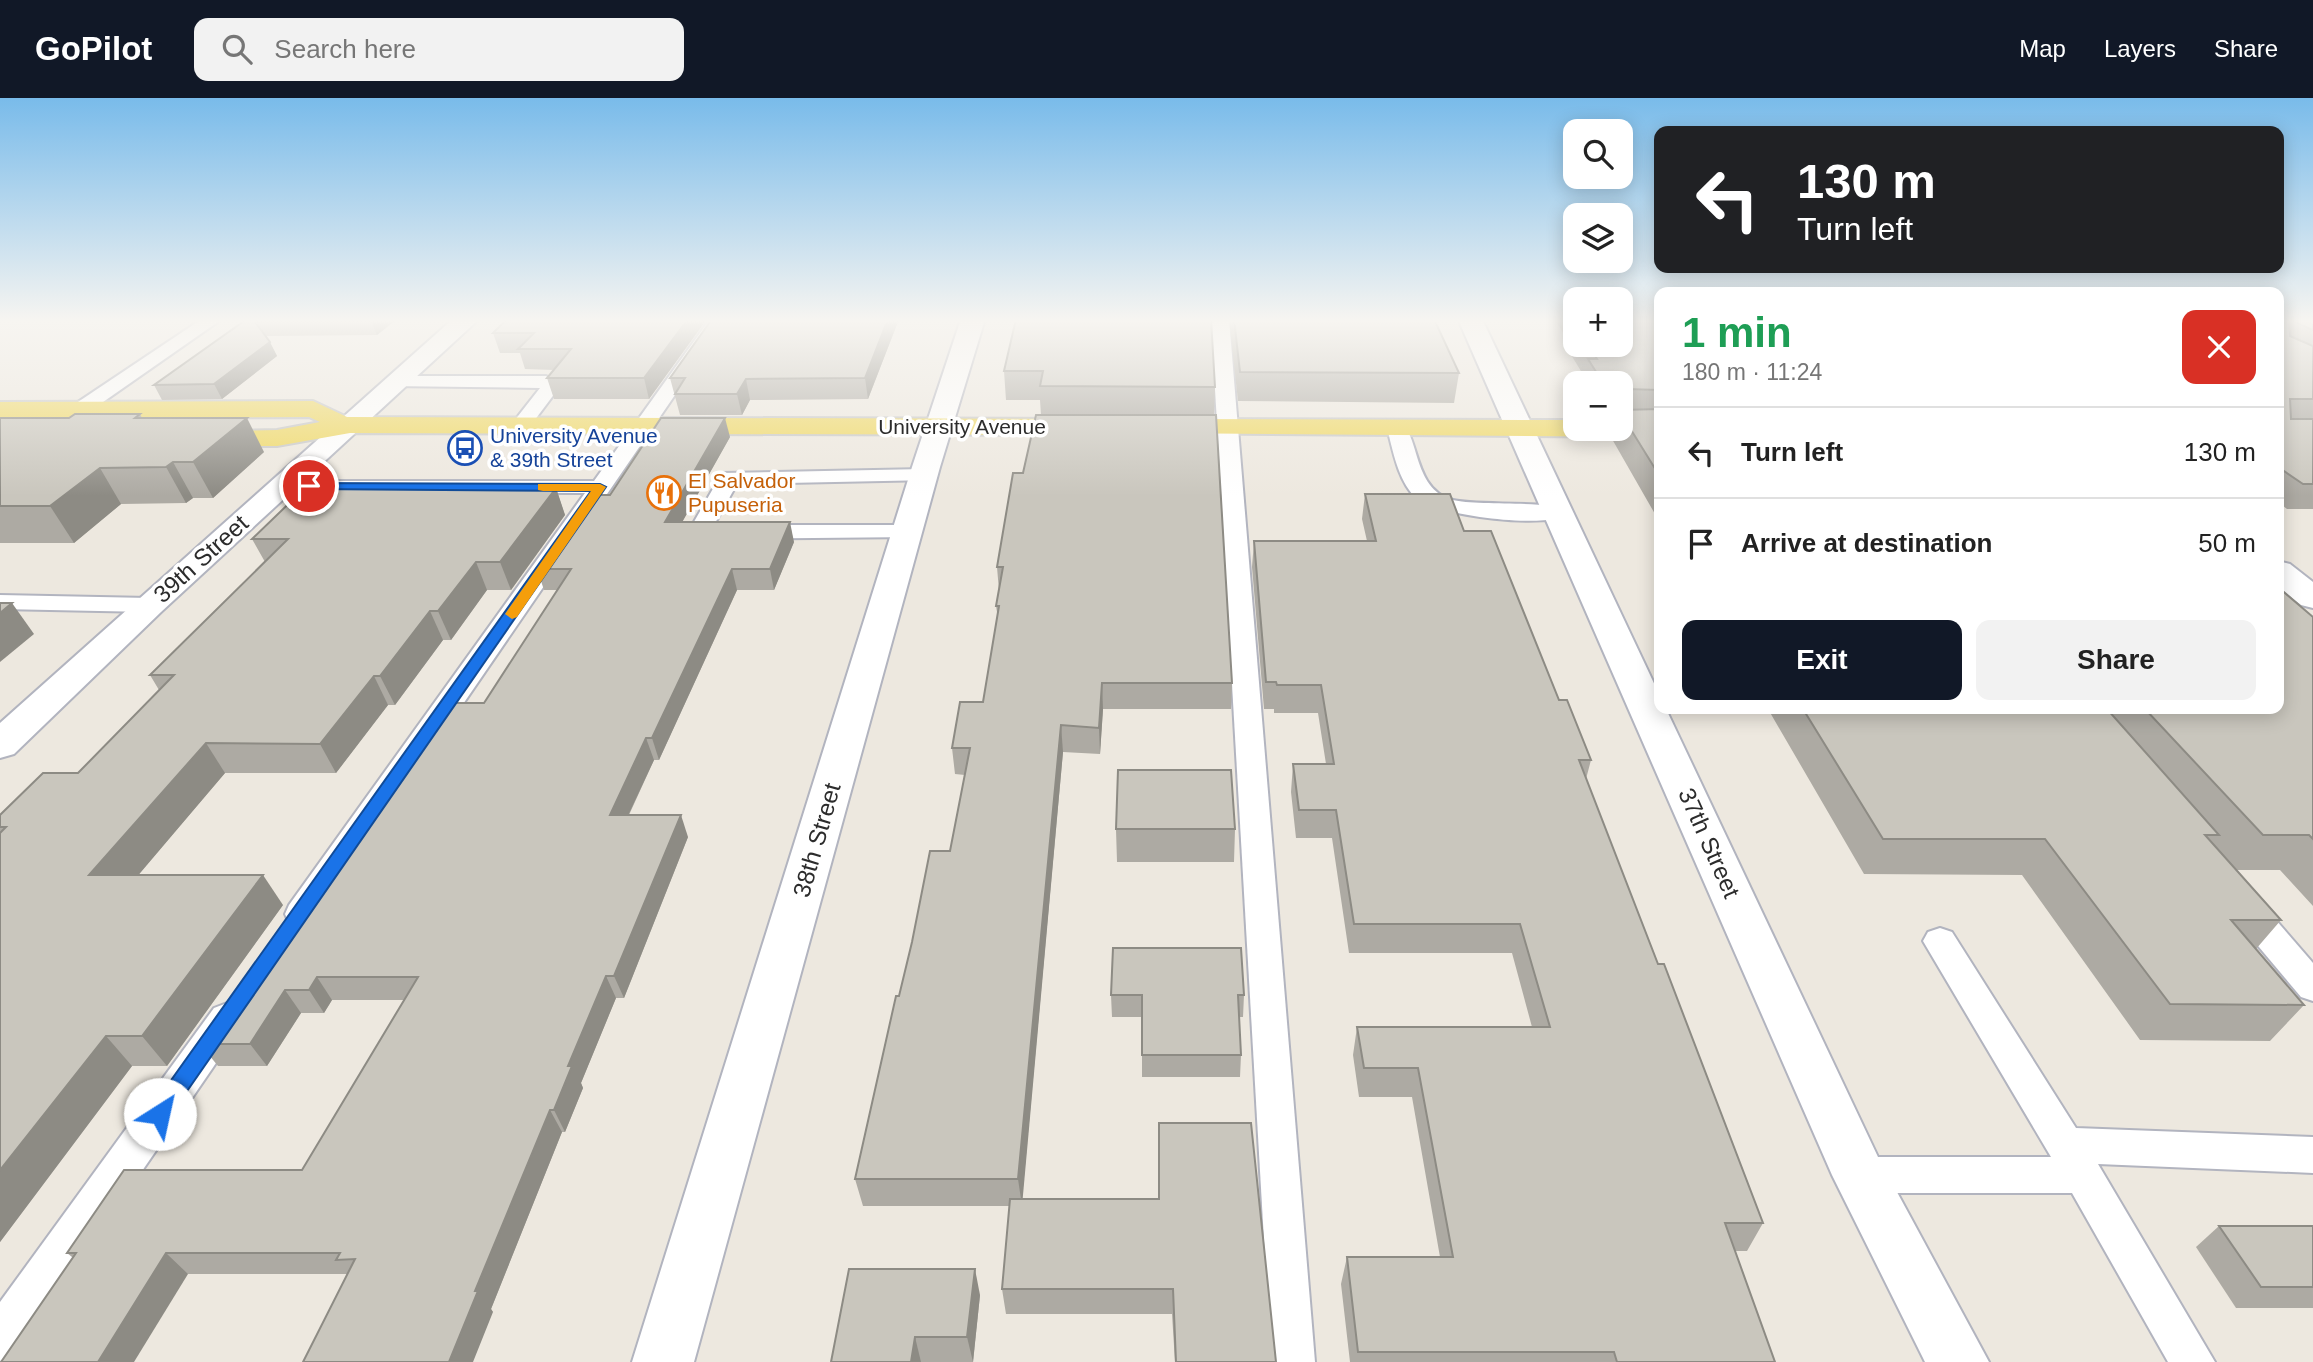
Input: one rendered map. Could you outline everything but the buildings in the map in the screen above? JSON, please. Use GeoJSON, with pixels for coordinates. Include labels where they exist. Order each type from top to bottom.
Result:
{"type":"FeatureCollection","features":[{"type":"Feature","properties":{"kind":"main road","name":"University Avenue"},"geometry":{"type":"LineString","coordinates":[[0,410],[75,429],[313,409],[350,425]]}},
{"type":"Feature","properties":{"kind":"main road","name":"University Avenue"},"geometry":{"type":"LineString","coordinates":[[183,438],[276,438],[350,425],[1654,429]]}},
{"type":"Feature","properties":{"kind":"street","name":"39th Street"},"geometry":{"type":"LineString","coordinates":[[0,745],[149,605],[400,378]]}},
{"type":"Feature","properties":{"kind":"street","name":"38th Street"},"geometry":{"type":"LineString","coordinates":[[663,1362],[954,378]]}},
{"type":"Feature","properties":{"kind":"street","name":"37th Street"},"geometry":{"type":"LineString","coordinates":[[1497,378],[1859,1175],[1958,1362]]}},
{"type":"Feature","properties":{"kind":"street"},"geometry":{"type":"LineString","coordinates":[[2284,576],[2313,598]]}},
{"type":"Feature","properties":{"kind":"lane"},"geometry":{"type":"LineString","coordinates":[[75,429],[139,378]]}},
{"type":"Feature","properties":{"kind":"lane"},"geometry":{"type":"LineString","coordinates":[[288,933],[676,378]]}},
{"type":"Feature","properties":{"kind":"lane"},"geometry":{"type":"LineString","coordinates":[[1225,378],[1293,1362]]}},
{"type":"Feature","properties":{"kind":"lane"},"geometry":{"type":"LineString","coordinates":[[395,382],[546,382],[552,385],[521,425]]}},
{"type":"Feature","properties":{"kind":"lane"},"geometry":{"type":"LineString","coordinates":[[1397,428],[1407,461],[1422,491],[1432,501],[1464,508],[1559,512]]}},
{"type":"Feature","properties":{"kind":"lane"},"geometry":{"type":"LineString","coordinates":[[908,532],[706,532],[702,527],[730,478],[924,475]]}},
{"type":"Feature","properties":{"kind":"lane"},"geometry":{"type":"LineString","coordinates":[[282,486],[600,487]]}},
{"type":"Feature","properties":{"kind":"lane"},"geometry":{"type":"LineString","coordinates":[[0,602],[149,605]]}},
{"type":"Feature","properties":{"kind":"lane"},"geometry":{"type":"LineString","coordinates":[[2224,884],[2313,986]]}},
{"type":"Feature","properties":{"kind":"lane"},"geometry":{"type":"LineString","coordinates":[[1940,942],[2074,1160],[2193,1362]]}},
{"type":"Feature","properties":{"kind":"lane"},"geometry":{"type":"LineString","coordinates":[[0,1339],[247,990]]}},
{"type":"Feature","properties":{"kind":"lane"},"geometry":{"type":"LineString","coordinates":[[1859,1175],[2074,1160],[2313,1155]]}},
{"type":"Feature","properties":{"kind":"slow traffic"},"geometry":{"type":"LineString","coordinates":[[512,614],[600,487],[543,487]]}},
{"type":"Feature","properties":{"kind":"place","name":"University Avenue & 39th Street"},"geometry":{"type":"Point","coordinates":[465,448]}},
{"type":"Feature","properties":{"kind":"place","name":"El Salvador Pupuseria"},"geometry":{"type":"Point","coordinates":[664,493]}},
{"type":"Feature","properties":{"kind":"route"},"geometry":{"type":"LineString","coordinates":[[160,1114],[463,686],[600,487],[309,486]]}}]}
